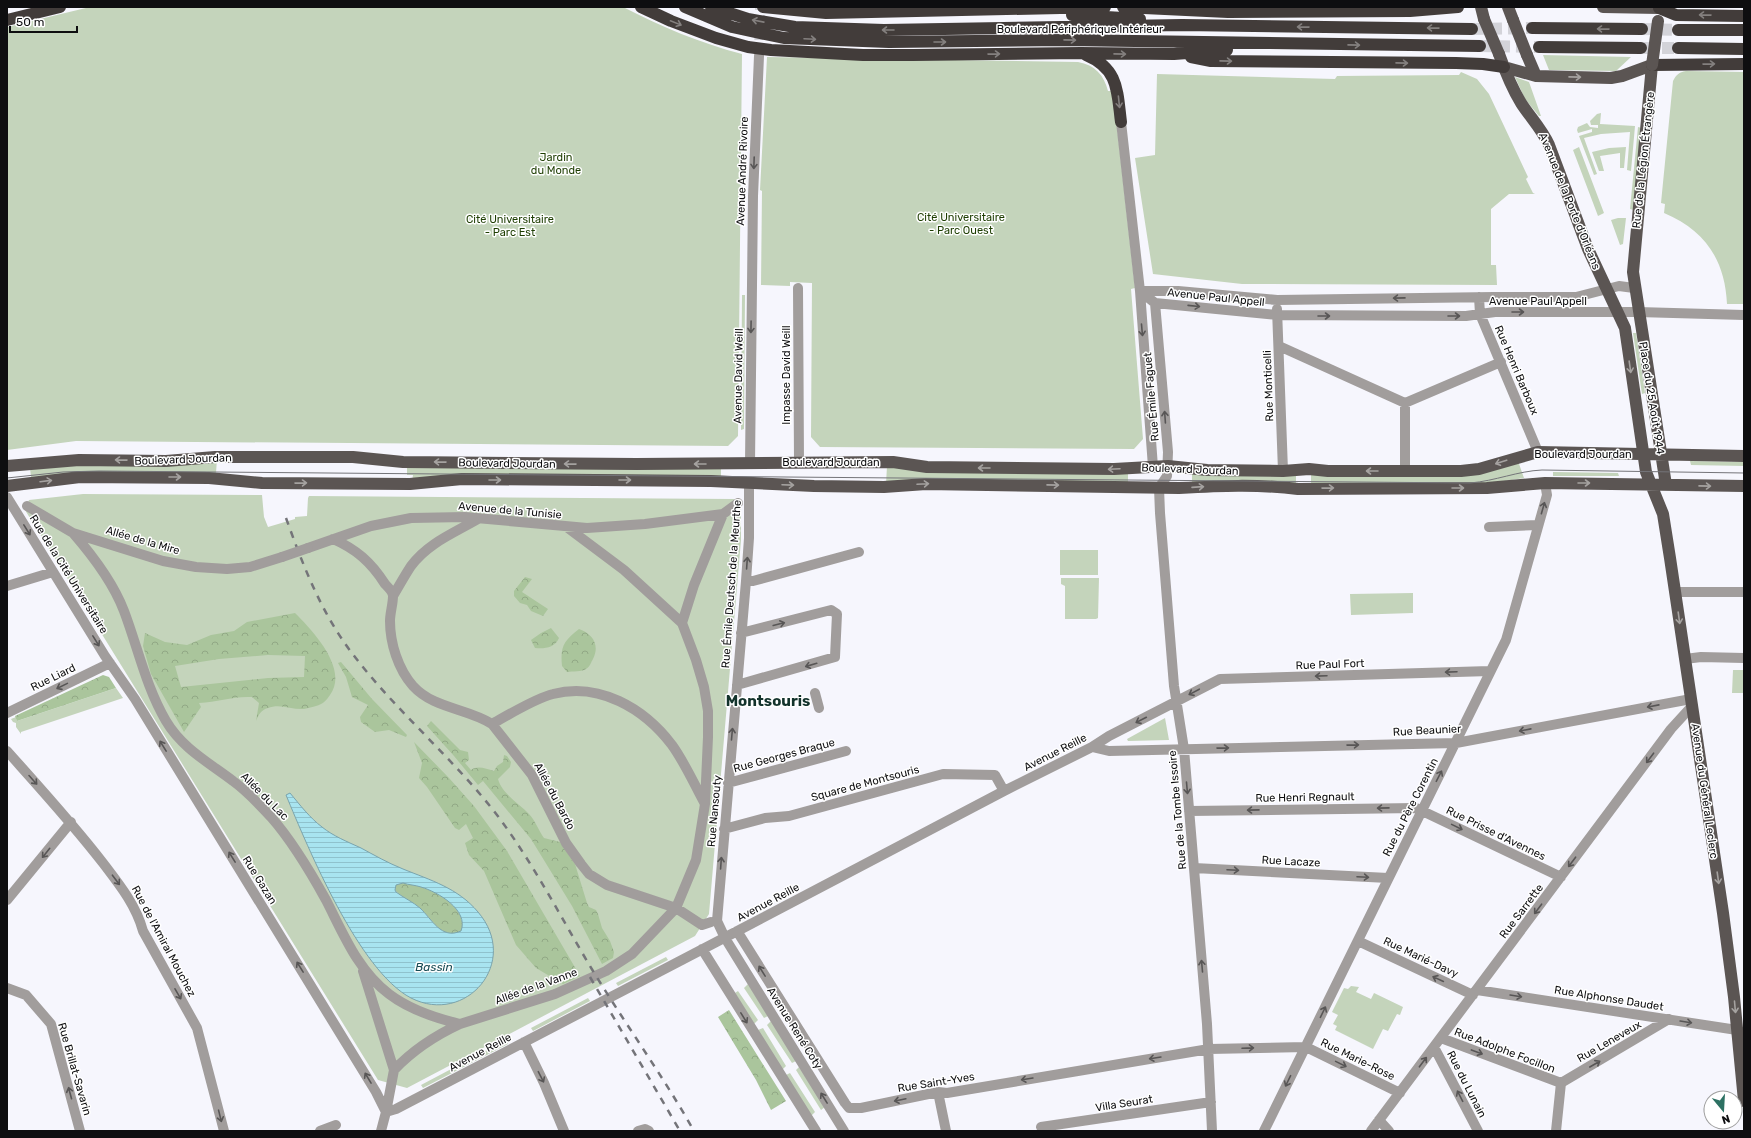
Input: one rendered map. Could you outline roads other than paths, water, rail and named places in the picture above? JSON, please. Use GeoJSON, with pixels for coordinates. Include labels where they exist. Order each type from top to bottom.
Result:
{"type":"FeatureCollection","features":[{"type":"Feature","properties":{"kind":"highway"},"geometry":{"type":"LineString","coordinates":[[7,20],[60,7]]}},
{"type":"Feature","properties":{"kind":"highway"},"geometry":{"type":"LineString","coordinates":[[641,7],[671,21],[716,38],[748,47],[771,50],[863,54],[1174,54],[1287,44]]}},
{"type":"Feature","properties":{"kind":"highway","name":"Boulevard Périphérique Intérieur"},"geometry":{"type":"LineString","coordinates":[[685,7],[732,27],[784,38],[889,42],[1067,40],[1480,46]]}},
{"type":"Feature","properties":{"kind":"highway"},"geometry":{"type":"LineString","coordinates":[[711,7],[748,19],[795,27],[888,30],[1182,25],[1472,28]]}},
{"type":"Feature","properties":{"kind":"highway"},"geometry":{"type":"LineString","coordinates":[[763,7],[826,13],[1105,7]]}},
{"type":"Feature","properties":{"kind":"highway"},"geometry":{"type":"LineString","coordinates":[[1123,7],[1228,12],[1410,11],[1458,7]]}},
{"type":"Feature","properties":{"kind":"highway"},"geometry":{"type":"LineString","coordinates":[[1661,7],[1676,15],[1744,16]]}},
{"type":"Feature","properties":{"kind":"highway"},"geometry":{"type":"LineString","coordinates":[[972,10],[1134,18],[1182,25]]}},
{"type":"Feature","properties":{"kind":"highway"},"geometry":{"type":"LineString","coordinates":[[1532,28],[1642,29]]}},
{"type":"Feature","properties":{"kind":"highway"},"geometry":{"type":"LineString","coordinates":[[1678,30],[1744,30]]}},
{"type":"Feature","properties":{"kind":"highway"},"geometry":{"type":"LineString","coordinates":[[1540,47],[1641,48]]}},
{"type":"Feature","properties":{"kind":"highway"},"geometry":{"type":"LineString","coordinates":[[1678,48],[1744,49]]}},
{"type":"Feature","properties":{"kind":"highway"},"geometry":{"type":"LineString","coordinates":[[1081,53],[1106,66],[1109,71],[1117,92],[1121,122]]}},
{"type":"Feature","properties":{"kind":"highway"},"geometry":{"type":"LineString","coordinates":[[1174,54],[1211,61],[1456,63],[1483,64],[1504,67]]}},
{"type":"Feature","properties":{"kind":"highway"},"geometry":{"type":"LineString","coordinates":[[1652,65],[1744,64]]}},
{"type":"Feature","properties":{"kind":"main road","name":"Avenue de la Porte d'Orléans"},"geometry":{"type":"LineString","coordinates":[[1481,7],[1484,19],[1520,102],[1542,132],[1549,145],[1588,249],[1617,313]]}},
{"type":"Feature","properties":{"kind":"main road"},"geometry":{"type":"LineString","coordinates":[[1508,7],[1536,76]]}},
{"type":"Feature","properties":{"kind":"main road"},"geometry":{"type":"LineString","coordinates":[[1603,7],[1661,7]]}},
{"type":"Feature","properties":{"kind":"main road","name":"Rue de la Légion Étrangère"},"geometry":{"type":"LineString","coordinates":[[1638,312],[1634,288],[1634,261],[1652,65],[1661,7]]}},
{"type":"Feature","properties":{"kind":"main road"},"geometry":{"type":"LineString","coordinates":[[1504,67],[1536,76],[1611,78],[1622,76],[1652,65]]}},
{"type":"Feature","properties":{"kind":"main road","name":"Place du 25 Août 1944"},"geometry":{"type":"LineString","coordinates":[[1638,312],[1652,454],[1650,484]]}},
{"type":"Feature","properties":{"kind":"main road","name":"Place du 25 Août 1944"},"geometry":{"type":"LineString","coordinates":[[1617,313],[1625,328],[1652,454],[1666,485]]}},
{"type":"Feature","properties":{"kind":"main road","name":"Boulevard Jourdan"},"geometry":{"type":"LineString","coordinates":[[7,466],[79,460],[166,461],[215,456],[353,457],[409,462],[637,464],[893,462],[927,467],[959,468],[1114,469],[1168,466],[1207,470],[1283,471],[1308,469],[1328,471],[1470,471],[1538,452],[1744,456]]}},
{"type":"Feature","properties":{"kind":"main road","name":"Boulevard Jourdan"},"geometry":{"type":"LineString","coordinates":[[7,486],[80,477],[209,478],[256,483],[410,484],[462,479],[711,481],[749,484],[884,487],[926,484],[1159,488],[1278,486],[1298,489],[1487,488],[1545,483],[1744,486]]}},
{"type":"Feature","properties":{"kind":"main road","name":"Avenue du Général Leclerc"},"geometry":{"type":"LineString","coordinates":[[1650,484],[1662,514],[1692,703],[1723,913],[1744,1101]]}},
{"type":"Feature","properties":{"kind":"street","name":"Avenue André Rivoire"},"geometry":{"type":"LineString","coordinates":[[751,288],[752,196],[758,56]]}},
{"type":"Feature","properties":{"kind":"street","name":"Rue Émile Faguet"},"geometry":{"type":"LineString","coordinates":[[1121,122],[1140,291],[1153,467]]}},
{"type":"Feature","properties":{"kind":"street","name":"Avenue Paul Appell"},"geometry":{"type":"LineString","coordinates":[[1140,291],[1178,291],[1277,300],[1576,297],[1620,286],[1634,288]]}},
{"type":"Feature","properties":{"kind":"street","name":"Avenue David Weill"},"geometry":{"type":"LineString","coordinates":[[750,464],[751,288]]}},
{"type":"Feature","properties":{"kind":"street","name":"Impasse David Weill"},"geometry":{"type":"LineString","coordinates":[[798,288],[799,462]]}},
{"type":"Feature","properties":{"kind":"street","name":"Avenue Paul Appell"},"geometry":{"type":"LineString","coordinates":[[1140,291],[1155,302],[1278,315],[1466,316],[1495,312],[1638,312],[1744,315]]}},
{"type":"Feature","properties":{"kind":"street","name":"Rue Henri Barboux"},"geometry":{"type":"LineString","coordinates":[[1479,297],[1480,314],[1538,452]]}},
{"type":"Feature","properties":{"kind":"street","name":"Rue Monticelli"},"geometry":{"type":"LineString","coordinates":[[1277,300],[1283,471]]}},
{"type":"Feature","properties":{"kind":"street","name":"Rue Émile Faguet"},"geometry":{"type":"LineString","coordinates":[[1155,302],[1168,466],[1167,476],[1159,488]]}},
{"type":"Feature","properties":{"kind":"street"},"geometry":{"type":"LineString","coordinates":[[1279,346],[1406,403],[1501,362]]}},
{"type":"Feature","properties":{"kind":"street"},"geometry":{"type":"LineString","coordinates":[[1405,471],[1406,403]]}},
{"type":"Feature","properties":{"kind":"street","name":"Rue du Père Corentin"},"geometry":{"type":"LineString","coordinates":[[1264,1131],[1506,640],[1547,495],[1545,483]]}},
{"type":"Feature","properties":{"kind":"street","name":"Rue Émile Deutsch de la Meurthe"},"geometry":{"type":"LineString","coordinates":[[737,685],[749,538],[749,484]]}},
{"type":"Feature","properties":{"kind":"street","name":"Rue de la Tombe Issoire"},"geometry":{"type":"LineString","coordinates":[[1159,488],[1170,639],[1176,702],[1184,749],[1194,868],[1209,1050],[1212,1131]]}},
{"type":"Feature","properties":{"kind":"street","name":"Rue de la Cité Universitaire"},"geometry":{"type":"LineString","coordinates":[[7,497],[110,663]]}},
{"type":"Feature","properties":{"kind":"street","name":"Avenue de la Tunisie"},"geometry":{"type":"LineString","coordinates":[[282,557],[371,526],[411,518],[458,517],[568,528],[587,528],[645,524],[723,514],[738,503]]}},
{"type":"Feature","properties":{"kind":"street","name":"Allée de la Mire"},"geometry":{"type":"LineString","coordinates":[[27,506],[73,532],[158,559],[213,569],[250,567],[282,557]]}},
{"type":"Feature","properties":{"kind":"street"},"geometry":{"type":"LineString","coordinates":[[682,623],[694,586],[723,514]]}},
{"type":"Feature","properties":{"kind":"street"},"geometry":{"type":"LineString","coordinates":[[333,539],[354,550],[367,560],[378,572],[393,596],[410,567],[425,551],[438,541],[478,520]]}},
{"type":"Feature","properties":{"kind":"street"},"geometry":{"type":"LineString","coordinates":[[1489,526],[1538,525]]}},
{"type":"Feature","properties":{"kind":"street"},"geometry":{"type":"LineString","coordinates":[[568,528],[624,570],[682,623],[701,673],[708,712],[705,804],[696,860],[676,908]]}},
{"type":"Feature","properties":{"kind":"street","name":"Allée du Lac"},"geometry":{"type":"LineString","coordinates":[[73,532],[95,560],[117,595],[124,611],[150,689],[166,721],[187,747],[242,788],[280,828],[303,859],[362,967],[379,986],[398,1000],[419,1012],[460,1024]]}},
{"type":"Feature","properties":{"kind":"street"},"geometry":{"type":"LineString","coordinates":[[746,581],[753,581],[859,552]]}},
{"type":"Feature","properties":{"kind":"street"},"geometry":{"type":"LineString","coordinates":[[7,586],[53,572]]}},
{"type":"Feature","properties":{"kind":"street"},"geometry":{"type":"LineString","coordinates":[[1675,592],[1744,592]]}},
{"type":"Feature","properties":{"kind":"street","name":"Allée du Bardo"},"geometry":{"type":"LineString","coordinates":[[393,596],[390,623],[395,652],[401,669],[406,677],[428,698],[483,718],[492,724],[532,775],[566,843],[580,864],[590,874],[607,885],[676,908],[702,925],[711,922]]}},
{"type":"Feature","properties":{"kind":"street"},"geometry":{"type":"LineString","coordinates":[[737,685],[835,657],[837,614],[831,610],[741,633]]}},
{"type":"Feature","properties":{"kind":"street"},"geometry":{"type":"LineString","coordinates":[[1685,660],[1700,657],[1744,658]]}},
{"type":"Feature","properties":{"kind":"street","name":"Rue Liard"},"geometry":{"type":"LineString","coordinates":[[7,713],[110,663]]}},
{"type":"Feature","properties":{"kind":"street","name":"Rue Gazan"},"geometry":{"type":"LineString","coordinates":[[110,663],[135,699],[358,1062],[386,1112]]}},
{"type":"Feature","properties":{"kind":"street","name":"Rue Paul Fort"},"geometry":{"type":"LineString","coordinates":[[1176,702],[1220,679],[1490,671]]}},
{"type":"Feature","properties":{"kind":"street","name":"Rue Nansouty"},"geometry":{"type":"LineString","coordinates":[[725,938],[717,921],[737,685]]}},
{"type":"Feature","properties":{"kind":"street"},"geometry":{"type":"LineString","coordinates":[[492,724],[551,694],[577,690],[609,696],[629,706],[645,717],[664,735],[679,755],[705,804]]}},
{"type":"Feature","properties":{"kind":"street"},"geometry":{"type":"LineString","coordinates":[[815,694],[819,708]]}},
{"type":"Feature","properties":{"kind":"street","name":"Avenue Reille"},"geometry":{"type":"LineString","coordinates":[[386,1112],[396,1109],[1176,702]]}},
{"type":"Feature","properties":{"kind":"street","name":"Rue Beaunier"},"geometry":{"type":"LineString","coordinates":[[1092,747],[1110,751],[1456,743],[1692,703]]}},
{"type":"Feature","properties":{"kind":"street","name":"Rue Sarrette"},"geometry":{"type":"LineString","coordinates":[[1371,1131],[1692,703]]}},
{"type":"Feature","properties":{"kind":"street","name":"Rue de l'Amiral Mouchez"},"geometry":{"type":"LineString","coordinates":[[7,751],[71,822],[124,891],[140,917],[143,931],[193,1019],[201,1040],[224,1131]]}},
{"type":"Feature","properties":{"kind":"street","name":"Rue Georges Braque"},"geometry":{"type":"LineString","coordinates":[[728,783],[846,751]]}},
{"type":"Feature","properties":{"kind":"street","name":"Square de Montsouris"},"geometry":{"type":"LineString","coordinates":[[724,829],[765,818],[789,816],[943,774],[995,775],[1004,791]]}},
{"type":"Feature","properties":{"kind":"street","name":"Rue Henri Regnault"},"geometry":{"type":"LineString","coordinates":[[1189,811],[1413,807],[1422,810]]}},
{"type":"Feature","properties":{"kind":"street","name":"Rue Prisse d'Avennes"},"geometry":{"type":"LineString","coordinates":[[1422,810],[1561,877]]}},
{"type":"Feature","properties":{"kind":"street"},"geometry":{"type":"LineString","coordinates":[[7,900],[71,822]]}},
{"type":"Feature","properties":{"kind":"street","name":"Rue Lacaze"},"geometry":{"type":"LineString","coordinates":[[1194,868],[1388,878]]}},
{"type":"Feature","properties":{"kind":"street","name":"Allée de la Vanne"},"geometry":{"type":"LineString","coordinates":[[394,1070],[425,1042],[460,1024],[556,994],[606,971],[632,954],[676,908]]}},
{"type":"Feature","properties":{"kind":"street","name":"Rue Saint-Yves"},"geometry":{"type":"LineString","coordinates":[[737,931],[847,1106],[851,1108],[861,1108],[938,1092],[947,1093],[1209,1050],[1306,1047]]}},
{"type":"Feature","properties":{"kind":"street","name":"Avenue René Coty"},"geometry":{"type":"LineString","coordinates":[[725,938],[844,1131]]}},
{"type":"Feature","properties":{"kind":"street","name":"Rue Marié-Davy"},"geometry":{"type":"LineString","coordinates":[[1358,941],[1475,993]]}},
{"type":"Feature","properties":{"kind":"street"},"geometry":{"type":"LineString","coordinates":[[702,949],[813,1130]]}},
{"type":"Feature","properties":{"kind":"street"},"geometry":{"type":"LineString","coordinates":[[362,967],[394,1070],[381,1131]]}},
{"type":"Feature","properties":{"kind":"street","name":"Rue Brillat-Savarin"},"geometry":{"type":"LineString","coordinates":[[7,988],[26,996],[51,1024],[80,1131]]}},
{"type":"Feature","properties":{"kind":"street","name":"Rue Alphonse Daudet"},"geometry":{"type":"LineString","coordinates":[[1475,993],[1669,1019],[1737,1030]]}},
{"type":"Feature","properties":{"kind":"street","name":"Rue Leneveux"},"geometry":{"type":"LineString","coordinates":[[1561,1083],[1669,1019]]}},
{"type":"Feature","properties":{"kind":"street","name":"Rue Adolphe Focillon"},"geometry":{"type":"LineString","coordinates":[[1441,1038],[1561,1083]]}},
{"type":"Feature","properties":{"kind":"street"},"geometry":{"type":"LineString","coordinates":[[524,1042],[544,1083],[564,1131]]}},
{"type":"Feature","properties":{"kind":"street","name":"Rue Marie-Rose"},"geometry":{"type":"LineString","coordinates":[[1306,1047],[1400,1093]]}},
{"type":"Feature","properties":{"kind":"street","name":"Rue du Lunain"},"geometry":{"type":"LineString","coordinates":[[1434,1047],[1478,1131]]}},
{"type":"Feature","properties":{"kind":"street"},"geometry":{"type":"LineString","coordinates":[[1556,1131],[1561,1083]]}},
{"type":"Feature","properties":{"kind":"street"},"geometry":{"type":"LineString","coordinates":[[938,1092],[946,1131]]}},
{"type":"Feature","properties":{"kind":"street","name":"Villa Seurat"},"geometry":{"type":"LineString","coordinates":[[1040,1127],[1211,1102]]}},
{"type":"Feature","properties":{"kind":"street"},"geometry":{"type":"LineString","coordinates":[[1380,1120],[1390,1131]]}},
{"type":"Feature","properties":{"kind":"street"},"geometry":{"type":"LineString","coordinates":[[320,1131],[336,1125]]}},
{"type":"Feature","properties":{"kind":"street"},"geometry":{"type":"LineString","coordinates":[[638,1131],[645,1129],[649,1131]]}},
{"type":"Feature","properties":{"kind":"water","name":"Bassin"},"geometry":{"type":"Polygon","coordinates":[[[290,793],[313,820],[341,839],[453,891],[470,904],[478,912],[490,931],[493,950],[490,969],[481,984],[468,996],[451,1003],[431,1004],[411,998],[392,984],[373,962],[354,936],[337,906],[286,795],[290,793]],[[403,883],[396,885],[396,892],[420,908],[442,931],[454,933],[461,931],[461,916],[450,903],[428,889],[403,883]]]}},
{"type":"Feature","properties":{"kind":"tunnel"},"geometry":{"type":"LineString","coordinates":[[759,55],[760,7]]}},
{"type":"Feature","properties":{"kind":"tunnel"},"geometry":{"type":"LineString","coordinates":[[1472,29],[1532,28]]}},
{"type":"Feature","properties":{"kind":"tunnel"},"geometry":{"type":"LineString","coordinates":[[1642,29],[1678,30]]}},
{"type":"Feature","properties":{"kind":"tunnel"},"geometry":{"type":"LineString","coordinates":[[1480,46],[1539,47]]}},
{"type":"Feature","properties":{"kind":"tunnel"},"geometry":{"type":"LineString","coordinates":[[1644,48],[1678,48]]}},
{"type":"Feature","properties":{"kind":"tram line"},"geometry":{"type":"LineString","coordinates":[[7,478],[63,472],[99,471],[1470,483],[1524,472],[1542,470],[1744,473]]}},
{"type":"Feature","properties":{"kind":"railway"},"geometry":{"type":"LineString","coordinates":[[286,518],[307,573],[323,608],[343,641],[372,678],[445,755],[497,815],[535,872],[593,971],[670,1090],[694,1131]]}},
{"type":"Feature","properties":{"kind":"railway"},"geometry":{"type":"LineString","coordinates":[[590,977],[680,1131]]}},
{"type":"Feature","properties":{"kind":"district","name":"Montsouris"},"geometry":{"type":"Point","coordinates":[768,701]}},
{"type":"Feature","properties":{"kind":"park label","name":"Jardin du Monde"},"geometry":{"type":"Point","coordinates":[556,163]}},
{"type":"Feature","properties":{"kind":"park label","name":"Cité Universitaire - Parc Ouest"},"geometry":{"type":"Point","coordinates":[961,223]}},
{"type":"Feature","properties":{"kind":"park label","name":"Cité Universitaire - Parc Est"},"geometry":{"type":"Point","coordinates":[510,225]}}]}
